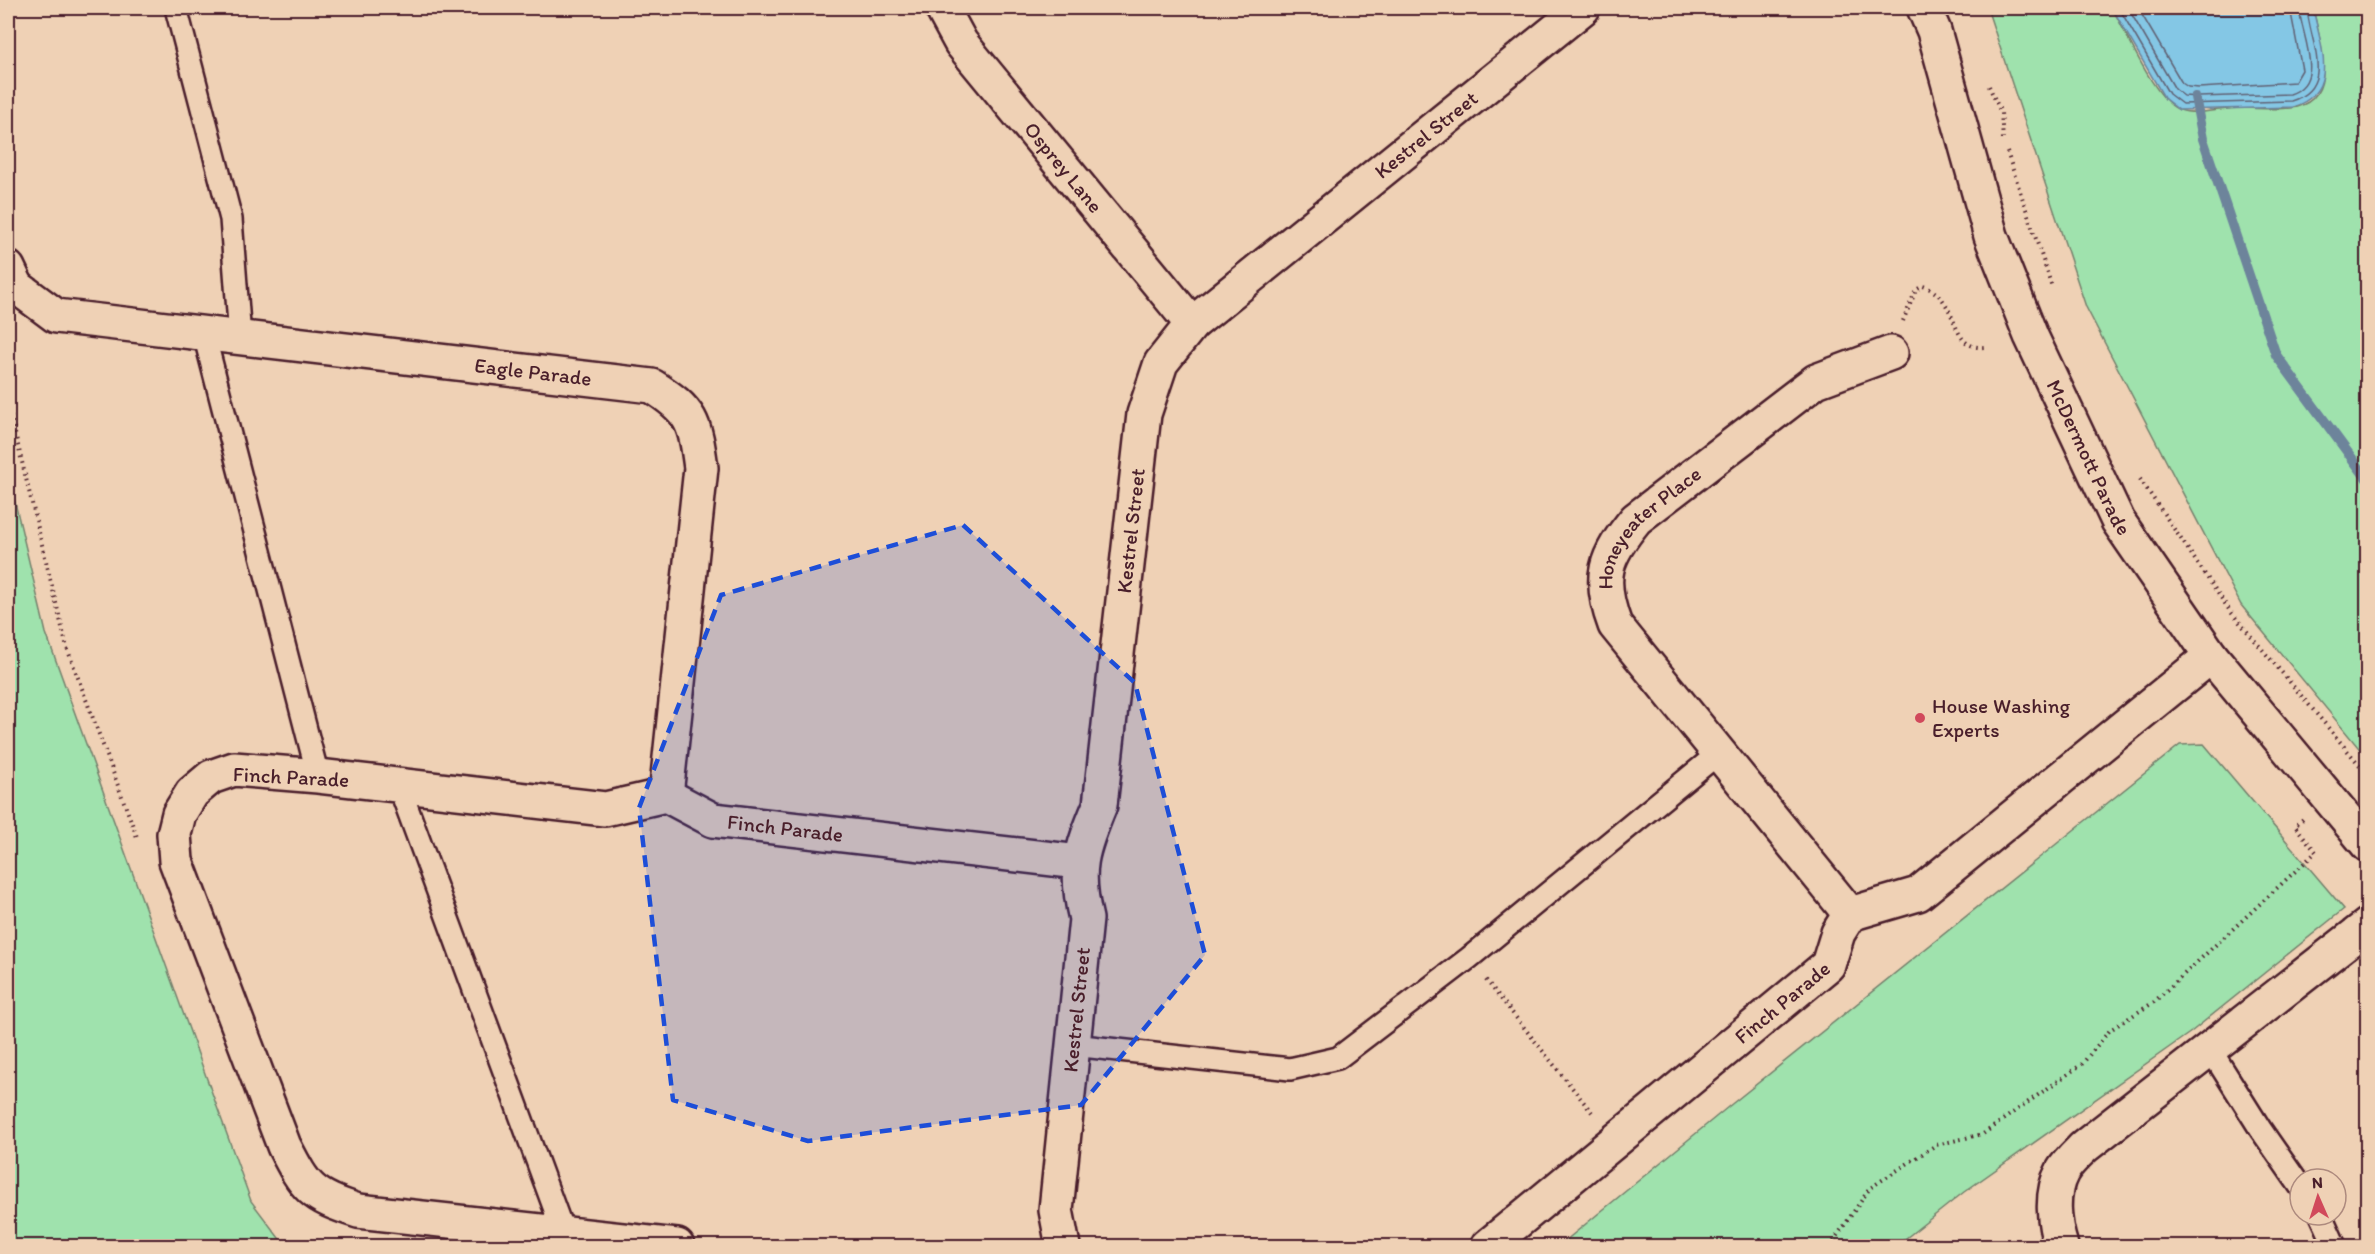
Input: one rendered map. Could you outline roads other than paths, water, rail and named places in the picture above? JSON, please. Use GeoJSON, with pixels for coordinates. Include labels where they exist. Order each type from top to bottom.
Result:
{"type":"FeatureCollection","features":[{"type":"Feature","properties":{"kind":"street","name":"Osprey Lane"},"geometry":{"type":"LineString","coordinates":[[942,8],[961,43],[1192,324]]}},
{"type":"Feature","properties":{"kind":"street","name":"Kestrel Street"},"geometry":{"type":"LineString","coordinates":[[1063,1246],[1056,1210],[1086,919],[1080,892],[1079,862],[1100,805],[1144,414],[1161,363],[1192,324],[1583,8]]}},
{"type":"Feature","properties":{"kind":"street","name":"McDermott Parade"},"geometry":{"type":"LineString","coordinates":[[1924,8],[1934,31],[1991,236],[2031,336],[2118,521],[2211,656],[2367,844]]}},
{"type":"Feature","properties":{"kind":"street","name":"Eagle Parade"},"geometry":{"type":"LineString","coordinates":[[8,268],[17,287],[56,316],[652,386],[680,404],[697,431],[701,468],[666,795]]}},
{"type":"Feature","properties":{"kind":"street","name":"Honeyeater Place"},"geometry":{"type":"LineString","coordinates":[[1850,914],[1615,625],[1605,600],[1605,572],[1615,545],[1636,519],[1816,381],[1892,353]]}},
{"type":"Feature","properties":{"kind":"street"},"geometry":{"type":"LineString","coordinates":[[1850,914],[1918,894],[2211,656]]}},
{"type":"Feature","properties":{"kind":"street","name":"Finch Parade"},"geometry":{"type":"LineString","coordinates":[[677,1246],[358,1211],[325,1201],[302,1182],[284,1146],[176,861],[174,834],[179,814],[192,793],[211,777],[234,769],[318,776],[605,809],[666,795],[713,820],[1079,862]]}},
{"type":"Feature","properties":{"kind":"street","name":"Finch Parade"},"geometry":{"type":"LineString","coordinates":[[1488,1246],[1828,965],[1838,933],[1850,914]]}},
{"type":"Feature","properties":{"kind":"street"},"geometry":{"type":"LineString","coordinates":[[2061,1246],[2055,1227],[2055,1195],[2062,1172],[2084,1147],[2367,925]]}},
{"type":"Feature","properties":{"kind":"lane"},"geometry":{"type":"LineString","coordinates":[[176,8],[231,219],[240,338]]}},
{"type":"Feature","properties":{"kind":"lane"},"geometry":{"type":"LineString","coordinates":[[204,334],[318,776]]}},
{"type":"Feature","properties":{"kind":"lane"},"geometry":{"type":"LineString","coordinates":[[1073,1045],[1290,1069],[1338,1058],[1469,958],[1720,752]]}},
{"type":"Feature","properties":{"kind":"lane"},"geometry":{"type":"LineString","coordinates":[[399,786],[564,1234]]}},
{"type":"Feature","properties":{"kind":"lane"},"geometry":{"type":"LineString","coordinates":[[2210,1049],[2288,1169]]}},
{"type":"Feature","properties":{"kind":"lane"},"geometry":{"type":"LineString","coordinates":[[2326,1227],[2335,1246]]}},
{"type":"Feature","properties":{"kind":"water"},"geometry":{"type":"Polygon","coordinates":[[[2112,8],[2313,8],[2324,65],[2322,78],[2317,90],[2308,100],[2293,107],[2179,110],[2165,99],[2112,8]]]}},
{"type":"Feature","properties":{"kind":"waterway"},"geometry":{"type":"LineString","coordinates":[[2195,97],[2203,139],[2276,355],[2368,480]]}},
{"type":"Feature","properties":{"kind":"place","name":"House Washing Experts"},"geometry":{"type":"Point","coordinates":[1920,718]}}]}
